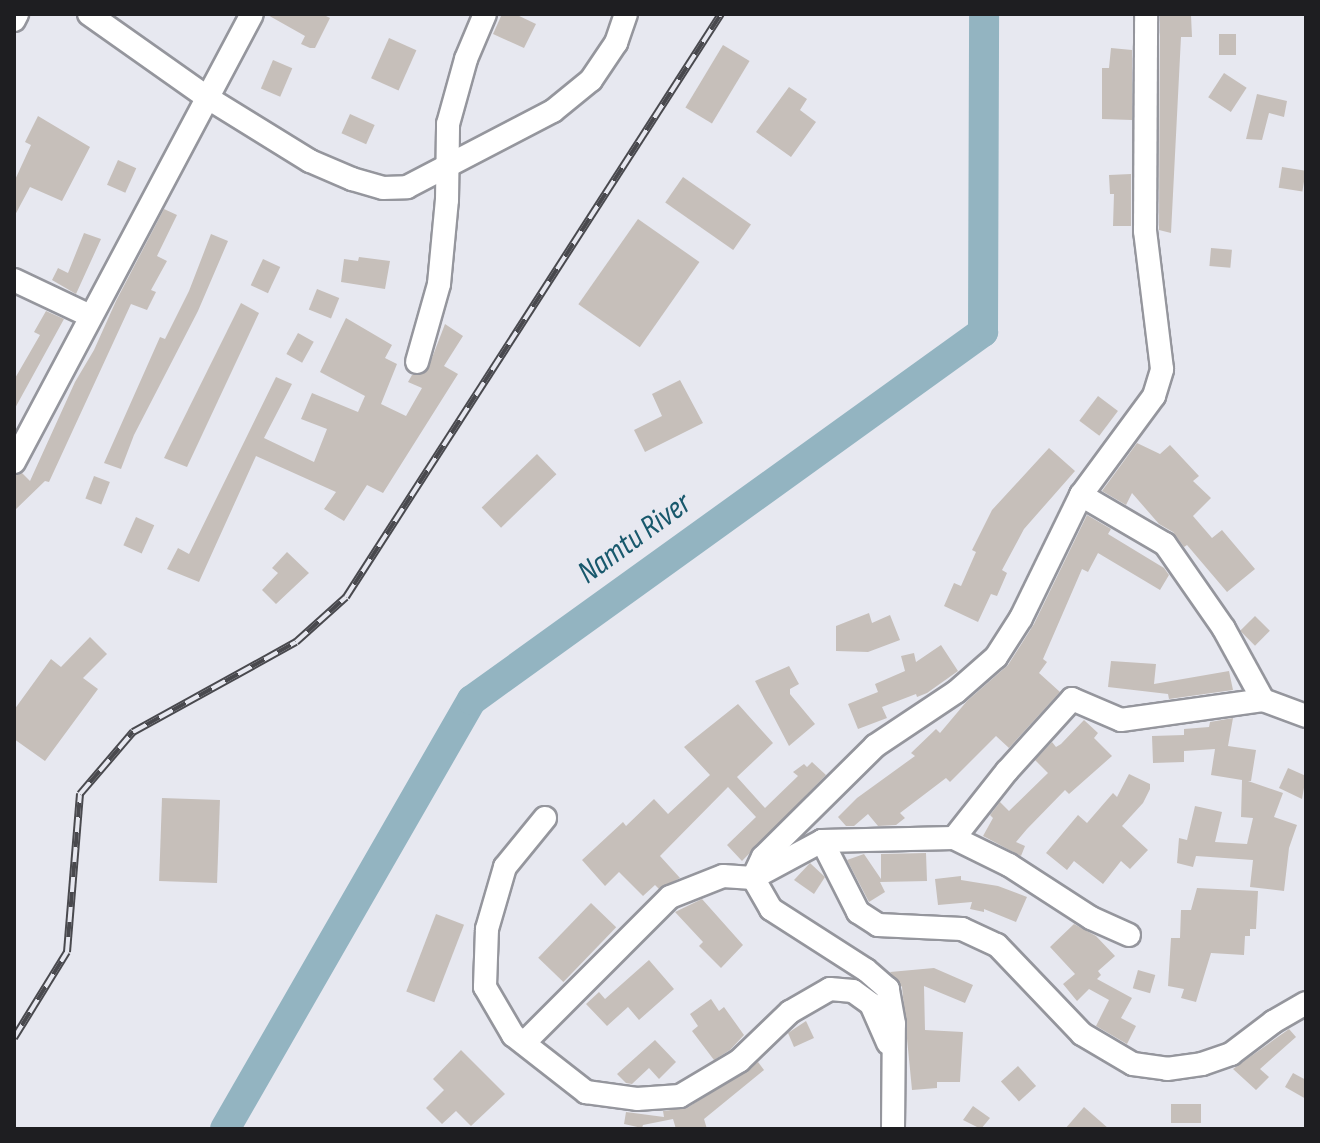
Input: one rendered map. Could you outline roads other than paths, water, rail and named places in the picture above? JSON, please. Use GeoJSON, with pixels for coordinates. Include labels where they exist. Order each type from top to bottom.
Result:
{"type":"FeatureCollection","features":[{"type":"Feature","properties":{"kind":"street"},"geometry":{"type":"LineString","coordinates":[[14,20],[17,14]]}},
{"type":"Feature","properties":{"kind":"street"},"geometry":{"type":"LineString","coordinates":[[89,14],[208,98],[310,161],[383,188],[407,187],[553,111],[591,80],[616,43],[626,14]]}},
{"type":"Feature","properties":{"kind":"street"},"geometry":{"type":"LineString","coordinates":[[14,462],[252,14]]}},
{"type":"Feature","properties":{"kind":"street"},"geometry":{"type":"LineString","coordinates":[[417,362],[439,284],[448,124],[466,59],[485,14]]}},
{"type":"Feature","properties":{"kind":"street"},"geometry":{"type":"LineString","coordinates":[[753,878],[763,857],[875,746],[956,692],[996,657],[1021,618],[1081,495],[1154,396],[1162,369],[1145,231],[1146,14]]}},
{"type":"Feature","properties":{"kind":"street"},"geometry":{"type":"LineString","coordinates":[[14,280],[90,316]]}},
{"type":"Feature","properties":{"kind":"street"},"geometry":{"type":"LineString","coordinates":[[1081,495],[1165,544],[1224,629],[1263,700]]}},
{"type":"Feature","properties":{"kind":"street"},"geometry":{"type":"LineString","coordinates":[[954,838],[1007,771],[1072,699],[1121,720],[1263,700],[1306,716]]}},
{"type":"Feature","properties":{"kind":"street"},"geometry":{"type":"LineString","coordinates":[[545,818],[505,867],[487,929],[485,987],[513,1035],[586,1092],[637,1099],[680,1096],[739,1061],[790,1012],[830,989],[853,991],[871,1004],[894,1055]]}},
{"type":"Feature","properties":{"kind":"street"},"geometry":{"type":"LineString","coordinates":[[524,1043],[670,897],[723,876],[753,878],[822,841],[954,838],[1009,865],[1091,918],[1129,935]]}},
{"type":"Feature","properties":{"kind":"street"},"geometry":{"type":"LineString","coordinates":[[822,841],[858,912],[878,925],[962,929],[997,945],[1082,1034],[1133,1064],[1167,1069],[1202,1064],[1231,1054],[1306,1003]]}},
{"type":"Feature","properties":{"kind":"street"},"geometry":{"type":"LineString","coordinates":[[753,878],[771,909],[866,970],[888,989],[894,1024],[893,1122]]}},
{"type":"Feature","properties":{"kind":"waterway","name":"Namtu River"},"geometry":{"type":"LineString","coordinates":[[225,1129],[472,700],[983,332],[984,14]]}},
{"type":"Feature","properties":{"kind":"waterway","name":"Namtu River"},"geometry":{"type":"LineString","coordinates":[[227,1125],[233,1129]]}},
{"type":"Feature","properties":{"kind":"railway"},"geometry":{"type":"LineString","coordinates":[[14,1038],[67,952],[80,794],[133,732],[296,642],[346,597],[721,14]]}}]}
